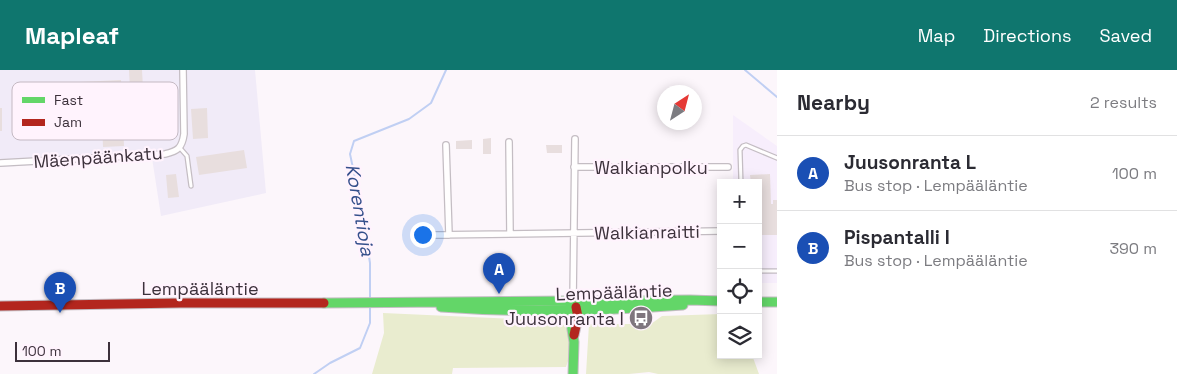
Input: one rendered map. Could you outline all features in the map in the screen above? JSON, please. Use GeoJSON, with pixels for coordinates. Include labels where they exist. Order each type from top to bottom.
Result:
{"type":"FeatureCollection","features":[{"type":"Feature","properties":{"kind":"main road","name":"Lempääläntie"},"geometry":{"type":"LineString","coordinates":[[0,306],[499,301],[690,300],[708,302]]}},
{"type":"Feature","properties":{"kind":"main road"},"geometry":{"type":"LineString","coordinates":[[573,301],[574,310],[579,319],[574,336],[573,374]]}},
{"type":"Feature","properties":{"kind":"main road","name":"Lempääläntie"},"geometry":{"type":"LineString","coordinates":[[401,303],[446,308],[492,310],[574,310],[691,305],[717,301]]}},
{"type":"Feature","properties":{"kind":"main road"},"geometry":{"type":"LineString","coordinates":[[762,302],[777,302]]}},
{"type":"Feature","properties":{"kind":"street","name":"Mäenpäänkatu"},"geometry":{"type":"LineString","coordinates":[[0,162],[174,152],[180,148],[184,134],[183,70]]}},
{"type":"Feature","properties":{"kind":"street"},"geometry":{"type":"LineString","coordinates":[[573,301],[575,139]]}},
{"type":"Feature","properties":{"kind":"street"},"geometry":{"type":"LineString","coordinates":[[509,142],[510,234]]}},
{"type":"Feature","properties":{"kind":"street"},"geometry":{"type":"LineString","coordinates":[[446,145],[449,235]]}},
{"type":"Feature","properties":{"kind":"street","name":"Walkianpolku"},"geometry":{"type":"LineString","coordinates":[[574,167],[728,167]]}},
{"type":"Feature","properties":{"kind":"street","name":"Walkianraitti"},"geometry":{"type":"LineString","coordinates":[[429,236],[717,231]]}},
{"type":"Feature","properties":{"kind":"lane"},"geometry":{"type":"LineString","coordinates":[[741,179],[740,150],[743,146],[746,145],[777,158]]}},
{"type":"Feature","properties":{"kind":"lane"},"geometry":{"type":"LineString","coordinates":[[180,148],[187,156],[191,186]]}},
{"type":"Feature","properties":{"kind":"lane"},"geometry":{"type":"LineString","coordinates":[[762,272],[777,272]]}},
{"type":"Feature","properties":{"kind":"shaded area"},"geometry":{"type":"Polygon","coordinates":[[[0,70],[255,70],[266,193],[161,216],[152,158],[0,167],[0,70]]]}},
{"type":"Feature","properties":{"kind":"shaded area"},"geometry":{"type":"Polygon","coordinates":[[[733,115],[777,146],[777,283],[762,283],[762,179],[733,179],[733,115]]]}},
{"type":"Feature","properties":{"kind":"green space"},"geometry":{"type":"Polygon","coordinates":[[[383,313],[560,321],[569,331],[570,355],[566,367],[453,368],[452,374],[372,374],[384,333],[383,313]]]}},
{"type":"Feature","properties":{"kind":"green space"},"geometry":{"type":"Polygon","coordinates":[[[717,314],[717,359],[753,359],[759,374],[658,374],[649,372],[586,374],[589,324],[651,324],[662,316],[717,314]]]}},
{"type":"Feature","properties":{"kind":"building"},"geometry":{"type":"Polygon","coordinates":[[[129,70],[142,70],[143,82],[130,82],[129,70]]]}},
{"type":"Feature","properties":{"kind":"building"},"geometry":{"type":"Polygon","coordinates":[[[121,80],[121,82],[80,82],[121,80]]]}},
{"type":"Feature","properties":{"kind":"building"},"geometry":{"type":"Polygon","coordinates":[[[0,108],[2,108],[2,131],[0,131],[0,108]]]}},
{"type":"Feature","properties":{"kind":"building"},"geometry":{"type":"Polygon","coordinates":[[[207,108],[208,138],[193,139],[191,109],[207,108]]]}},
{"type":"Feature","properties":{"kind":"building"},"geometry":{"type":"Polygon","coordinates":[[[491,138],[491,154],[483,154],[483,139],[491,138]]]}},
{"type":"Feature","properties":{"kind":"building"},"geometry":{"type":"Polygon","coordinates":[[[103,140],[124,140],[124,146],[103,147],[103,140]]]}},
{"type":"Feature","properties":{"kind":"building"},"geometry":{"type":"Polygon","coordinates":[[[472,140],[472,149],[456,149],[456,141],[472,140]]]}},
{"type":"Feature","properties":{"kind":"building"},"geometry":{"type":"Polygon","coordinates":[[[546,145],[562,145],[562,153],[547,153],[546,145]]]}},
{"type":"Feature","properties":{"kind":"building"},"geometry":{"type":"Polygon","coordinates":[[[244,150],[247,168],[199,175],[196,157],[244,150]]]}},
{"type":"Feature","properties":{"kind":"building"},"geometry":{"type":"Polygon","coordinates":[[[176,174],[179,197],[168,198],[166,175],[176,174]]]}},
{"type":"Feature","properties":{"kind":"building"},"geometry":{"type":"Polygon","coordinates":[[[770,174],[771,204],[773,204],[773,200],[777,200],[777,235],[762,235],[762,179],[750,179],[750,175],[770,174]]]}},
{"type":"Feature","properties":{"kind":"waterway","name":"Korentioja"},"geometry":{"type":"LineString","coordinates":[[370,301],[370,263],[350,154],[354,141],[409,119],[431,103],[446,70]]}},
{"type":"Feature","properties":{"kind":"waterway"},"geometry":{"type":"LineString","coordinates":[[745,70],[777,97]]}},
{"type":"Feature","properties":{"kind":"waterway","name":"Korentioja"},"geometry":{"type":"LineString","coordinates":[[314,374],[330,363],[360,348],[370,323],[370,306]]}},
{"type":"Feature","properties":{"kind":"traffic: fast"},"geometry":{"type":"LineString","coordinates":[[324,303],[717,301]]}},
{"type":"Feature","properties":{"kind":"traffic: fast"},"geometry":{"type":"LineString","coordinates":[[762,302],[777,302]]}},
{"type":"Feature","properties":{"kind":"traffic: fast"},"geometry":{"type":"LineString","coordinates":[[571,305],[570,317],[574,342],[573,374]]}},
{"type":"Feature","properties":{"kind":"traffic: fast"},"geometry":{"type":"LineString","coordinates":[[441,307],[562,311],[683,305]]}},
{"type":"Feature","properties":{"kind":"traffic: jam"},"geometry":{"type":"LineString","coordinates":[[0,306],[324,303]]}},
{"type":"Feature","properties":{"kind":"traffic: jam"},"geometry":{"type":"LineString","coordinates":[[574,335],[578,317],[576,307]]}},
{"type":"Feature","properties":{"kind":"place","name":"Juusonranta L"},"geometry":{"type":"Point","coordinates":[499,294]}},
{"type":"Feature","properties":{"kind":"place","name":"Pispantalli I"},"geometry":{"type":"Point","coordinates":[60,313]}},
{"type":"Feature","properties":{"kind":"place","name":"Juusonranta I"},"geometry":{"type":"Point","coordinates":[641,318]}}]}
